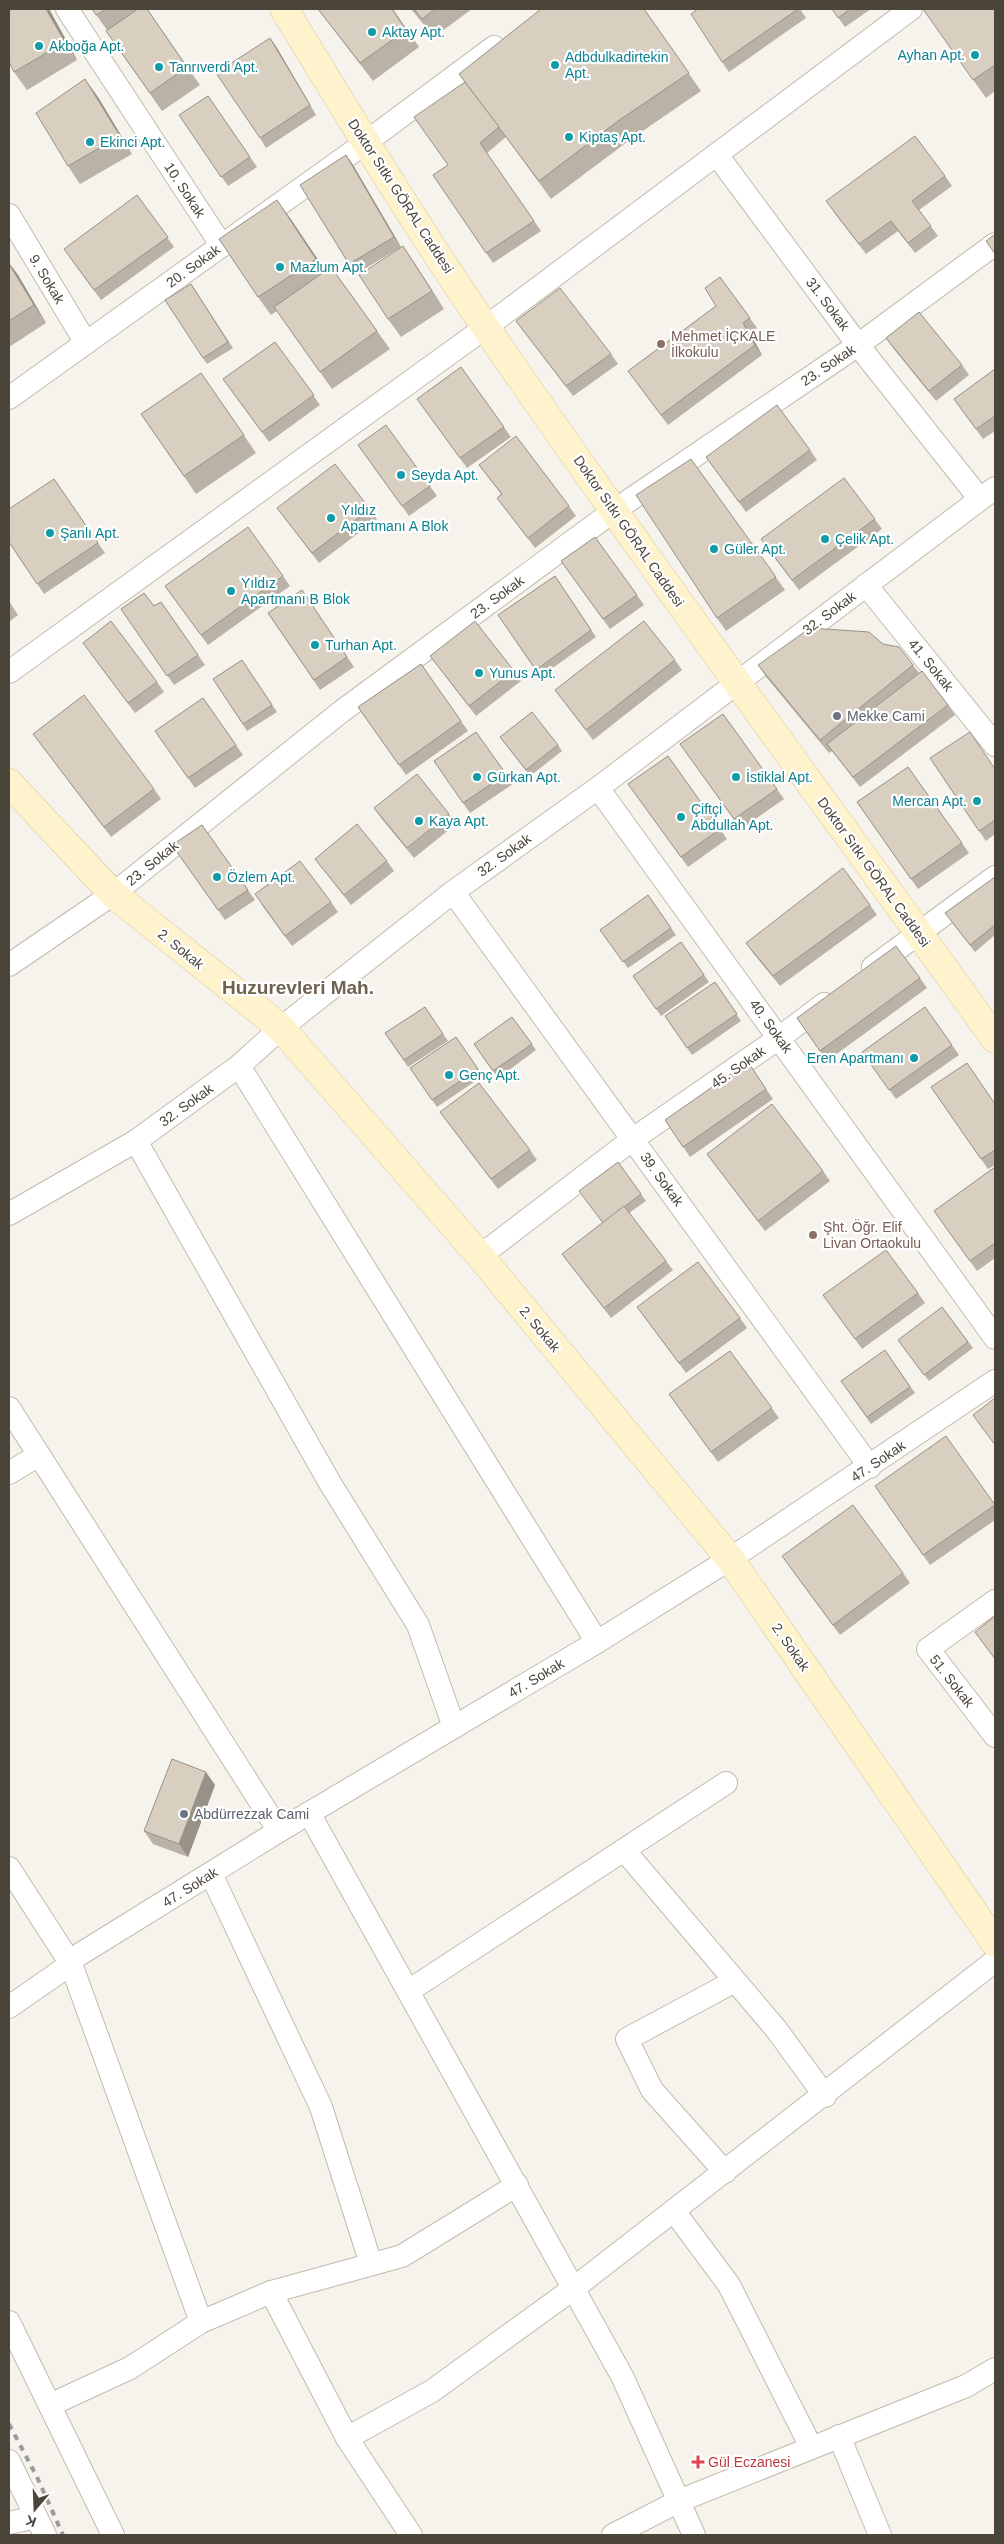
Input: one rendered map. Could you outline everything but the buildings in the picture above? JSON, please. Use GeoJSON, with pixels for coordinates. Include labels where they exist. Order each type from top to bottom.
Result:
{"type":"FeatureCollection","features":[{"type":"Feature","properties":{"kind":"street","name":"10. Sokak"},"geometry":{"type":"LineString","coordinates":[[67,9],[222,246]]}},
{"type":"Feature","properties":{"kind":"street","name":"Doktor Sıtkı GÖRAL Caddesi"},"geometry":{"type":"LineString","coordinates":[[284,9],[365,143],[486,327],[736,684],[995,1039]]}},
{"type":"Feature","properties":{"kind":"street"},"geometry":{"type":"LineString","coordinates":[[9,672],[486,327],[911,9]]}},
{"type":"Feature","properties":{"kind":"street","name":"20. Sokak"},"geometry":{"type":"LineString","coordinates":[[9,398],[365,143],[514,32]]}},
{"type":"Feature","properties":{"kind":"street","name":"31. Sokak"},"geometry":{"type":"LineString","coordinates":[[717,155],[858,345],[987,493]]}},
{"type":"Feature","properties":{"kind":"street","name":"9. Sokak"},"geometry":{"type":"LineString","coordinates":[[9,215],[86,343]]}},
{"type":"Feature","properties":{"kind":"street","name":"23. Sokak"},"geometry":{"type":"LineString","coordinates":[[9,965],[113,894],[342,711],[615,510],[858,345],[995,244]]}},
{"type":"Feature","properties":{"kind":"street","name":"32. Sokak"},"geometry":{"type":"LineString","coordinates":[[9,1214],[136,1141],[240,1066],[281,1028],[453,892],[598,788],[987,493]]}},
{"type":"Feature","properties":{"kind":"street","name":"41. Sokak"},"geometry":{"type":"LineString","coordinates":[[866,585],[995,745]]}},
{"type":"Feature","properties":{"kind":"street","name":"2. Sokak"},"geometry":{"type":"LineString","coordinates":[[9,783],[113,894],[281,1028],[480,1256],[730,1559],[995,1942]]}},
{"type":"Feature","properties":{"kind":"street","name":"40. Sokak"},"geometry":{"type":"LineString","coordinates":[[598,788],[995,1338]]}},
{"type":"Feature","properties":{"kind":"street","name":"45. Sokak"},"geometry":{"type":"LineString","coordinates":[[480,1256],[633,1139],[779,1038],[918,932],[995,877]]}},
{"type":"Feature","properties":{"kind":"street","name":"39. Sokak"},"geometry":{"type":"LineString","coordinates":[[453,892],[870,1467]]}},
{"type":"Feature","properties":{"kind":"street"},"geometry":{"type":"LineString","coordinates":[[240,1066],[597,1642]]}},
{"type":"Feature","properties":{"kind":"street"},"geometry":{"type":"LineString","coordinates":[[136,1141],[321,1467],[418,1625],[454,1727]]}},
{"type":"Feature","properties":{"kind":"street","name":"47. Sokak"},"geometry":{"type":"LineString","coordinates":[[9,2007],[70,1962],[279,1831],[597,1642],[730,1559],[995,1382]]}},
{"type":"Feature","properties":{"kind":"street"},"geometry":{"type":"LineString","coordinates":[[9,1408],[279,1831]]}},
{"type":"Feature","properties":{"kind":"street"},"geometry":{"type":"LineString","coordinates":[[9,1473],[39,1455]]}},
{"type":"Feature","properties":{"kind":"street","name":"51. Sokak"},"geometry":{"type":"LineString","coordinates":[[995,1601],[928,1649],[995,1736]]}},
{"type":"Feature","properties":{"kind":"street"},"geometry":{"type":"LineString","coordinates":[[410,1990],[726,1783]]}},
{"type":"Feature","properties":{"kind":"street"},"geometry":{"type":"LineString","coordinates":[[309,1813],[410,1990],[622,2376],[694,2535]]}},
{"type":"Feature","properties":{"kind":"street"},"geometry":{"type":"LineString","coordinates":[[624,1850],[776,2029],[825,2096]]}},
{"type":"Feature","properties":{"kind":"street"},"geometry":{"type":"LineString","coordinates":[[9,1868],[70,1962],[201,2322]]}},
{"type":"Feature","properties":{"kind":"street"},"geometry":{"type":"LineString","coordinates":[[211,1874],[321,2107],[371,2264]]}},
{"type":"Feature","properties":{"kind":"street"},"geometry":{"type":"LineString","coordinates":[[348,2438],[432,2391],[574,2288],[825,2096],[995,1961]]}},
{"type":"Feature","properties":{"kind":"street"},"geometry":{"type":"LineString","coordinates":[[725,2172],[652,2090],[627,2039],[735,1981]]}},
{"type":"Feature","properties":{"kind":"street"},"geometry":{"type":"LineString","coordinates":[[50,2405],[130,2368],[201,2322],[271,2292],[402,2256],[517,2185]]}},
{"type":"Feature","properties":{"kind":"street"},"geometry":{"type":"LineString","coordinates":[[674,2211],[729,2285],[811,2447]]}},
{"type":"Feature","properties":{"kind":"street"},"geometry":{"type":"LineString","coordinates":[[271,2292],[348,2438],[411,2535]]}},
{"type":"Feature","properties":{"kind":"street"},"geometry":{"type":"LineString","coordinates":[[9,2322],[113,2535]]}},
{"type":"Feature","properties":{"kind":"street"},"geometry":{"type":"LineString","coordinates":[[613,2535],[679,2501],[966,2386],[995,2369]]}},
{"type":"Feature","properties":{"kind":"street"},"geometry":{"type":"LineString","coordinates":[[840,2436],[880,2535]]}},
{"type":"Feature","properties":{"kind":"street"},"geometry":{"type":"LineString","coordinates":[[9,2461],[41,2526]]}},
{"type":"Feature","properties":{"kind":"street"},"geometry":{"type":"LineString","coordinates":[[9,2523],[41,2526]]}},
{"type":"Feature","properties":{"kind":"railway"},"geometry":{"type":"LineString","coordinates":[[9,2424],[37,2477],[63,2535]]}},
{"type":"Feature","properties":{"kind":"place","name":"Aktay Apt."},"geometry":{"type":"Point","coordinates":[372,32]}},
{"type":"Feature","properties":{"kind":"place","name":"Akboğa Apt."},"geometry":{"type":"Point","coordinates":[39,46]}},
{"type":"Feature","properties":{"kind":"place","name":"Ayhan Apt."},"geometry":{"type":"Point","coordinates":[975,55]}},
{"type":"Feature","properties":{"kind":"place","name":"Adbdulkadirtekin Apt."},"geometry":{"type":"Point","coordinates":[555,65]}},
{"type":"Feature","properties":{"kind":"place","name":"Tanrıverdi Apt."},"geometry":{"type":"Point","coordinates":[159,67]}},
{"type":"Feature","properties":{"kind":"place","name":"Kiptaş Apt."},"geometry":{"type":"Point","coordinates":[569,137]}},
{"type":"Feature","properties":{"kind":"place","name":"Ekinci Apt."},"geometry":{"type":"Point","coordinates":[90,142]}},
{"type":"Feature","properties":{"kind":"place","name":"Mazlum Apt."},"geometry":{"type":"Point","coordinates":[280,267]}},
{"type":"Feature","properties":{"kind":"place","name":"Mehmet İÇKALE İlkokulu"},"geometry":{"type":"Point","coordinates":[661,344]}},
{"type":"Feature","properties":{"kind":"place","name":"Seyda Apt."},"geometry":{"type":"Point","coordinates":[401,475]}},
{"type":"Feature","properties":{"kind":"place","name":"Yıldız Apartmanı A Blok"},"geometry":{"type":"Point","coordinates":[331,518]}},
{"type":"Feature","properties":{"kind":"place","name":"Şanlı Apt."},"geometry":{"type":"Point","coordinates":[50,533]}},
{"type":"Feature","properties":{"kind":"place","name":"Çelik Apt."},"geometry":{"type":"Point","coordinates":[825,539]}},
{"type":"Feature","properties":{"kind":"place","name":"Güler Apt."},"geometry":{"type":"Point","coordinates":[714,549]}},
{"type":"Feature","properties":{"kind":"place","name":"Yıldız Apartmanı B Blok"},"geometry":{"type":"Point","coordinates":[231,591]}},
{"type":"Feature","properties":{"kind":"place","name":"Turhan Apt."},"geometry":{"type":"Point","coordinates":[315,645]}},
{"type":"Feature","properties":{"kind":"place","name":"Yunus Apt."},"geometry":{"type":"Point","coordinates":[479,673]}},
{"type":"Feature","properties":{"kind":"place","name":"Mekke Cami"},"geometry":{"type":"Point","coordinates":[837,716]}},
{"type":"Feature","properties":{"kind":"place","name":"Gürkan Apt."},"geometry":{"type":"Point","coordinates":[477,777]}},
{"type":"Feature","properties":{"kind":"place","name":"İstiklal Apt."},"geometry":{"type":"Point","coordinates":[736,777]}},
{"type":"Feature","properties":{"kind":"place","name":"Mercan Apt."},"geometry":{"type":"Point","coordinates":[977,801]}},
{"type":"Feature","properties":{"kind":"place","name":"Çiftçi Abdullah Apt."},"geometry":{"type":"Point","coordinates":[681,817]}},
{"type":"Feature","properties":{"kind":"place","name":"Kaya Apt."},"geometry":{"type":"Point","coordinates":[419,821]}},
{"type":"Feature","properties":{"kind":"place","name":"Özlem Apt."},"geometry":{"type":"Point","coordinates":[217,877]}},
{"type":"Feature","properties":{"kind":"place","name":"Eren Apartmanı"},"geometry":{"type":"Point","coordinates":[914,1058]}},
{"type":"Feature","properties":{"kind":"place","name":"Genç Apt."},"geometry":{"type":"Point","coordinates":[449,1075]}},
{"type":"Feature","properties":{"kind":"place","name":"Şht. Öğr. Elif Livan Ortaokulu"},"geometry":{"type":"Point","coordinates":[813,1235]}},
{"type":"Feature","properties":{"kind":"place","name":"Abdürrezzak Cami"},"geometry":{"type":"Point","coordinates":[184,1814]}},
{"type":"Feature","properties":{"kind":"place","name":"Gül Eczanesi"},"geometry":{"type":"Point","coordinates":[698,2462]}},
{"type":"Feature","properties":{"kind":"district","name":"Huzurevleri Mah."},"geometry":{"type":"Point","coordinates":[298,987]}}]}
